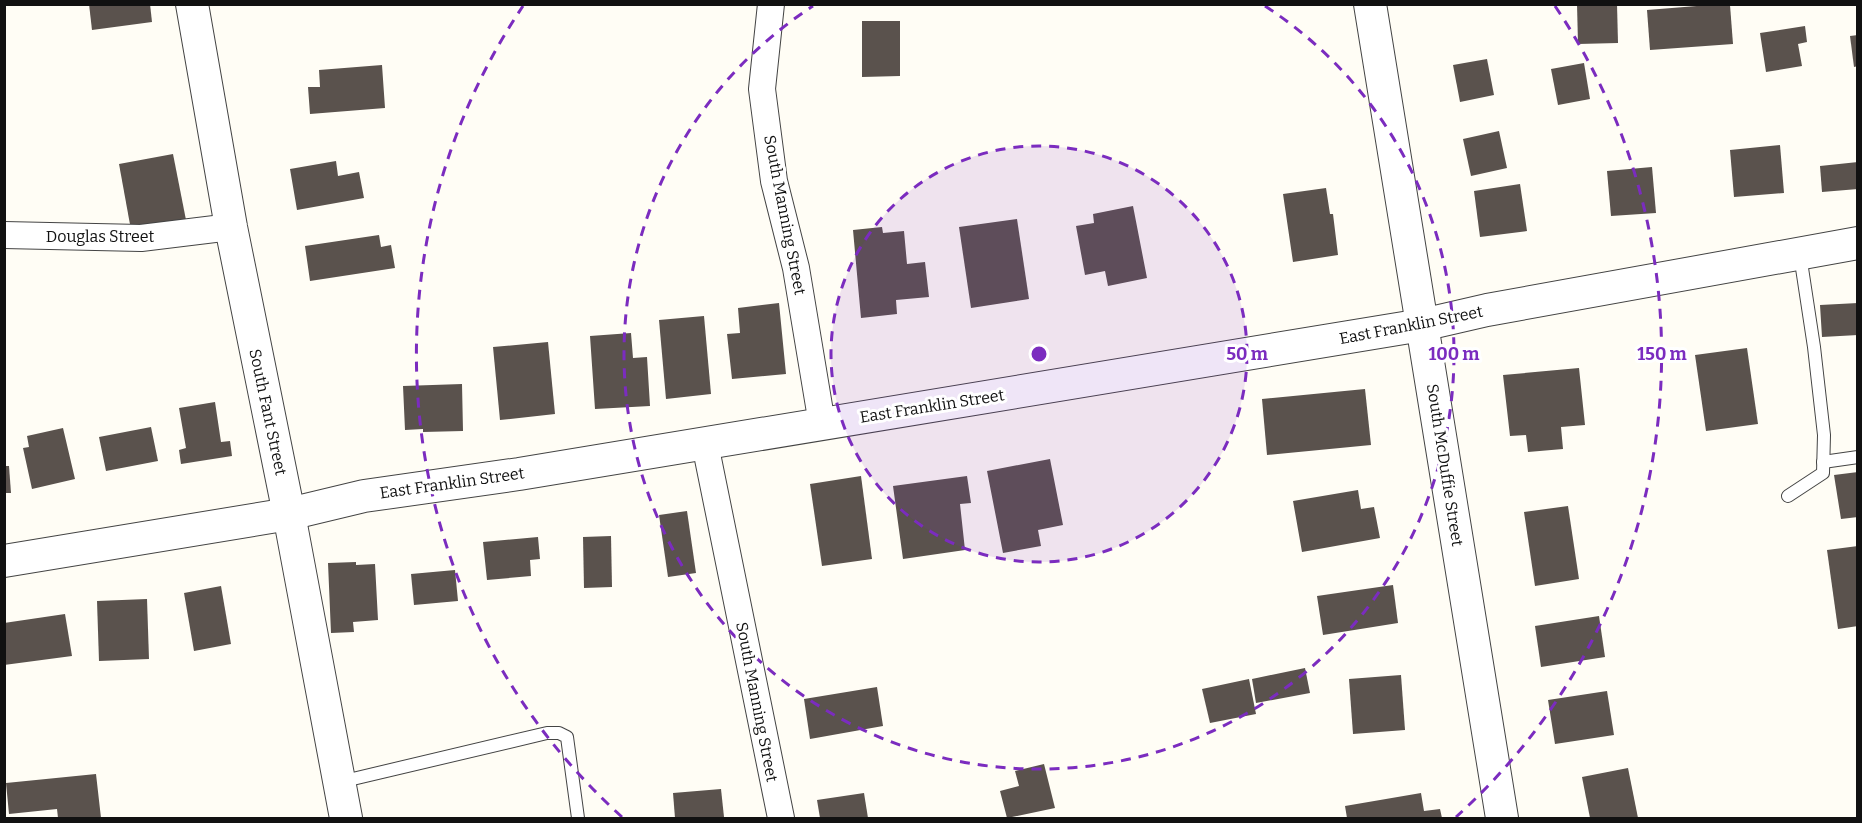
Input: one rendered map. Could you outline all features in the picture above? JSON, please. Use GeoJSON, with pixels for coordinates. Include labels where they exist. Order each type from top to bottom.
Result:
{"type":"FeatureCollection","features":[{"type":"Feature","properties":{"kind":"street","name":"South Fant Street"},"geometry":{"type":"LineString","coordinates":[[192,4],[231,227],[289,514],[346,819]]}},
{"type":"Feature","properties":{"kind":"street","name":"South Manning Street"},"geometry":{"type":"LineString","coordinates":[[771,4],[762,89],[774,181],[796,268],[822,424]]}},
{"type":"Feature","properties":{"kind":"street","name":"South McDuffie Street"},"geometry":{"type":"LineString","coordinates":[[1370,4],[1502,819]]}},
{"type":"Feature","properties":{"kind":"street","name":"Douglas Street"},"geometry":{"type":"LineString","coordinates":[[4,236],[141,238],[231,227]]}},
{"type":"Feature","properties":{"kind":"street","name":"East Franklin Street"},"geometry":{"type":"LineString","coordinates":[[4,561],[289,514],[364,496],[705,444],[1422,325],[1487,310],[1857,243]]}},
{"type":"Feature","properties":{"kind":"street","name":"South Manning Street"},"geometry":{"type":"LineString","coordinates":[[705,444],[781,819]]}},
{"type":"Feature","properties":{"kind":"lane"},"geometry":{"type":"LineString","coordinates":[[1788,496],[1823,473],[1824,435],[1800,254]]}},
{"type":"Feature","properties":{"kind":"lane"},"geometry":{"type":"LineString","coordinates":[[1823,462],[1857,457]]}},
{"type":"Feature","properties":{"kind":"lane"},"geometry":{"type":"LineString","coordinates":[[340,782],[547,733],[559,733],[567,737],[578,819]]}},
{"type":"Feature","properties":{"kind":"building"},"geometry":{"type":"Polygon","coordinates":[[[89,4],[150,4],[152,22],[92,30],[89,4]]]}},
{"type":"Feature","properties":{"kind":"building"},"geometry":{"type":"Polygon","coordinates":[[[1577,4],[1617,4],[1618,43],[1578,44],[1577,4]]]}},
{"type":"Feature","properties":{"kind":"building"},"geometry":{"type":"Polygon","coordinates":[[[1730,5],[1733,44],[1650,50],[1647,10],[1730,5]]]}},
{"type":"Feature","properties":{"kind":"building"},"geometry":{"type":"Polygon","coordinates":[[[862,21],[900,21],[900,76],[862,77],[862,21]]]}},
{"type":"Feature","properties":{"kind":"building"},"geometry":{"type":"Polygon","coordinates":[[[1805,26],[1807,42],[1798,44],[1802,66],[1766,72],[1760,33],[1805,26]]]}},
{"type":"Feature","properties":{"kind":"building"},"geometry":{"type":"Polygon","coordinates":[[[1858,35],[1858,66],[1854,67],[1850,36],[1858,35]]]}},
{"type":"Feature","properties":{"kind":"building"},"geometry":{"type":"Polygon","coordinates":[[[1487,59],[1494,95],[1460,102],[1453,65],[1487,59]]]}},
{"type":"Feature","properties":{"kind":"building"},"geometry":{"type":"Polygon","coordinates":[[[1584,63],[1590,99],[1558,105],[1551,69],[1584,63]]]}},
{"type":"Feature","properties":{"kind":"building"},"geometry":{"type":"Polygon","coordinates":[[[382,65],[385,108],[310,114],[308,87],[320,87],[319,70],[382,65]]]}},
{"type":"Feature","properties":{"kind":"building"},"geometry":{"type":"Polygon","coordinates":[[[1499,131],[1507,168],[1471,176],[1463,139],[1499,131]]]}},
{"type":"Feature","properties":{"kind":"building"},"geometry":{"type":"Polygon","coordinates":[[[1780,145],[1784,193],[1734,197],[1730,150],[1780,145]]]}},
{"type":"Feature","properties":{"kind":"building"},"geometry":{"type":"Polygon","coordinates":[[[173,154],[186,220],[131,230],[119,164],[173,154]]]}},
{"type":"Feature","properties":{"kind":"building"},"geometry":{"type":"Polygon","coordinates":[[[336,161],[338,176],[359,172],[364,198],[297,210],[290,169],[336,161]]]}},
{"type":"Feature","properties":{"kind":"building"},"geometry":{"type":"Polygon","coordinates":[[[1858,162],[1858,189],[1822,192],[1820,166],[1858,162]]]}},
{"type":"Feature","properties":{"kind":"building"},"geometry":{"type":"Polygon","coordinates":[[[1652,167],[1656,213],[1611,216],[1607,171],[1652,167]]]}},
{"type":"Feature","properties":{"kind":"building"},"geometry":{"type":"Polygon","coordinates":[[[1520,184],[1527,231],[1480,237],[1474,191],[1520,184]]]}},
{"type":"Feature","properties":{"kind":"building"},"geometry":{"type":"Polygon","coordinates":[[[1326,188],[1330,214],[1333,214],[1338,255],[1293,262],[1283,194],[1326,188]]]}},
{"type":"Feature","properties":{"kind":"building"},"geometry":{"type":"Polygon","coordinates":[[[1133,206],[1147,278],[1108,286],[1105,271],[1085,275],[1076,226],[1094,223],[1093,214],[1133,206]]]}},
{"type":"Feature","properties":{"kind":"building"},"geometry":{"type":"Polygon","coordinates":[[[1017,219],[1029,299],[971,308],[959,227],[1017,219]]]}},
{"type":"Feature","properties":{"kind":"building"},"geometry":{"type":"Polygon","coordinates":[[[882,227],[883,233],[904,231],[907,264],[925,262],[929,297],[896,300],[897,314],[861,318],[853,230],[882,227]]]}},
{"type":"Feature","properties":{"kind":"building"},"geometry":{"type":"Polygon","coordinates":[[[379,235],[381,247],[391,245],[395,268],[310,281],[305,246],[379,235]]]}},
{"type":"Feature","properties":{"kind":"building"},"geometry":{"type":"Polygon","coordinates":[[[779,303],[786,374],[732,379],[727,334],[740,333],[738,308],[779,303]]]}},
{"type":"Feature","properties":{"kind":"building"},"geometry":{"type":"Polygon","coordinates":[[[1858,303],[1858,335],[1822,337],[1820,305],[1858,303]]]}},
{"type":"Feature","properties":{"kind":"building"},"geometry":{"type":"Polygon","coordinates":[[[704,316],[711,394],[666,399],[659,320],[704,316]]]}},
{"type":"Feature","properties":{"kind":"building"},"geometry":{"type":"Polygon","coordinates":[[[631,333],[633,358],[647,357],[650,406],[595,409],[590,336],[631,333]]]}},
{"type":"Feature","properties":{"kind":"building"},"geometry":{"type":"Polygon","coordinates":[[[548,342],[555,414],[500,420],[493,347],[548,342]]]}},
{"type":"Feature","properties":{"kind":"building"},"geometry":{"type":"Polygon","coordinates":[[[1747,348],[1758,424],[1706,431],[1695,355],[1747,348]]]}},
{"type":"Feature","properties":{"kind":"building"},"geometry":{"type":"Polygon","coordinates":[[[1579,368],[1585,425],[1561,427],[1563,449],[1528,452],[1526,435],[1510,436],[1503,375],[1579,368]]]}},
{"type":"Feature","properties":{"kind":"building"},"geometry":{"type":"Polygon","coordinates":[[[462,384],[463,431],[405,430],[403,386],[462,384]]]}},
{"type":"Feature","properties":{"kind":"building"},"geometry":{"type":"Polygon","coordinates":[[[1365,389],[1371,445],[1267,455],[1262,399],[1365,389]]]}},
{"type":"Feature","properties":{"kind":"building"},"geometry":{"type":"Polygon","coordinates":[[[215,402],[221,442],[230,441],[232,456],[181,464],[179,450],[186,448],[179,408],[215,402]]]}},
{"type":"Feature","properties":{"kind":"building"},"geometry":{"type":"Polygon","coordinates":[[[151,427],[158,461],[106,471],[99,437],[151,427]]]}},
{"type":"Feature","properties":{"kind":"building"},"geometry":{"type":"Polygon","coordinates":[[[63,428],[75,479],[32,489],[23,448],[29,447],[27,436],[63,428]]]}},
{"type":"Feature","properties":{"kind":"building"},"geometry":{"type":"Polygon","coordinates":[[[1050,459],[1063,525],[1038,530],[1041,546],[1003,553],[987,471],[1050,459]]]}},
{"type":"Feature","properties":{"kind":"building"},"geometry":{"type":"Polygon","coordinates":[[[4,466],[9,466],[11,493],[4,493],[4,466]]]}},
{"type":"Feature","properties":{"kind":"building"},"geometry":{"type":"Polygon","coordinates":[[[1858,472],[1858,517],[1841,519],[1834,475],[1858,472]]]}},
{"type":"Feature","properties":{"kind":"building"},"geometry":{"type":"Polygon","coordinates":[[[861,476],[872,559],[822,566],[810,484],[861,476]]]}},
{"type":"Feature","properties":{"kind":"building"},"geometry":{"type":"Polygon","coordinates":[[[967,476],[971,503],[960,504],[965,550],[903,559],[893,486],[967,476]]]}},
{"type":"Feature","properties":{"kind":"building"},"geometry":{"type":"Polygon","coordinates":[[[1358,490],[1361,509],[1374,507],[1380,538],[1302,552],[1293,501],[1358,490]]]}},
{"type":"Feature","properties":{"kind":"building"},"geometry":{"type":"Polygon","coordinates":[[[1568,506],[1579,579],[1535,586],[1524,512],[1568,506]]]}},
{"type":"Feature","properties":{"kind":"building"},"geometry":{"type":"Polygon","coordinates":[[[687,511],[696,573],[668,577],[659,515],[687,511]]]}},
{"type":"Feature","properties":{"kind":"building"},"geometry":{"type":"Polygon","coordinates":[[[611,536],[612,587],[584,588],[583,537],[611,536]]]}},
{"type":"Feature","properties":{"kind":"building"},"geometry":{"type":"Polygon","coordinates":[[[538,537],[540,559],[530,560],[531,576],[487,580],[483,542],[538,537]]]}},
{"type":"Feature","properties":{"kind":"building"},"geometry":{"type":"Polygon","coordinates":[[[1858,546],[1858,626],[1838,629],[1827,550],[1858,546]]]}},
{"type":"Feature","properties":{"kind":"building"},"geometry":{"type":"Polygon","coordinates":[[[356,562],[356,565],[375,564],[378,620],[353,622],[354,632],[331,633],[328,563],[356,562]]]}},
{"type":"Feature","properties":{"kind":"building"},"geometry":{"type":"Polygon","coordinates":[[[455,570],[458,601],[414,605],[411,574],[455,570]]]}},
{"type":"Feature","properties":{"kind":"building"},"geometry":{"type":"Polygon","coordinates":[[[1393,585],[1398,623],[1323,635],[1317,596],[1393,585]]]}},
{"type":"Feature","properties":{"kind":"building"},"geometry":{"type":"Polygon","coordinates":[[[221,586],[231,644],[194,651],[184,593],[221,586]]]}},
{"type":"Feature","properties":{"kind":"building"},"geometry":{"type":"Polygon","coordinates":[[[147,599],[149,659],[99,661],[97,601],[147,599]]]}},
{"type":"Feature","properties":{"kind":"building"},"geometry":{"type":"Polygon","coordinates":[[[65,614],[72,656],[4,665],[4,623],[65,614]]]}},
{"type":"Feature","properties":{"kind":"building"},"geometry":{"type":"Polygon","coordinates":[[[1599,616],[1605,657],[1541,667],[1535,626],[1599,616]]]}},
{"type":"Feature","properties":{"kind":"building"},"geometry":{"type":"Polygon","coordinates":[[[1305,668],[1310,693],[1256,703],[1252,679],[1305,668]]]}},
{"type":"Feature","properties":{"kind":"building"},"geometry":{"type":"Polygon","coordinates":[[[1401,675],[1405,730],[1353,734],[1349,679],[1401,675]]]}},
{"type":"Feature","properties":{"kind":"building"},"geometry":{"type":"Polygon","coordinates":[[[1249,679],[1256,714],[1210,723],[1202,689],[1249,679]]]}},
{"type":"Feature","properties":{"kind":"building"},"geometry":{"type":"Polygon","coordinates":[[[877,687],[883,726],[810,739],[804,699],[877,687]]]}},
{"type":"Feature","properties":{"kind":"building"},"geometry":{"type":"Polygon","coordinates":[[[1607,691],[1614,735],[1555,744],[1548,700],[1607,691]]]}},
{"type":"Feature","properties":{"kind":"building"},"geometry":{"type":"Polygon","coordinates":[[[1044,764],[1055,808],[1007,818],[1000,791],[1019,786],[1015,771],[1044,764]]]}},
{"type":"Feature","properties":{"kind":"building"},"geometry":{"type":"Polygon","coordinates":[[[1628,768],[1638,818],[1590,818],[1582,777],[1628,768]]]}},
{"type":"Feature","properties":{"kind":"building"},"geometry":{"type":"Polygon","coordinates":[[[96,774],[101,818],[58,818],[57,809],[9,814],[6,783],[96,774]]]}},
{"type":"Feature","properties":{"kind":"building"},"geometry":{"type":"Polygon","coordinates":[[[721,789],[724,817],[675,818],[673,793],[721,789]]]}},
{"type":"Feature","properties":{"kind":"building"},"geometry":{"type":"Polygon","coordinates":[[[864,793],[868,818],[820,818],[817,800],[864,793]]]}},
{"type":"Feature","properties":{"kind":"building"},"geometry":{"type":"Polygon","coordinates":[[[1421,793],[1424,811],[1440,809],[1442,818],[1347,818],[1345,806],[1421,793]]]}}]}
